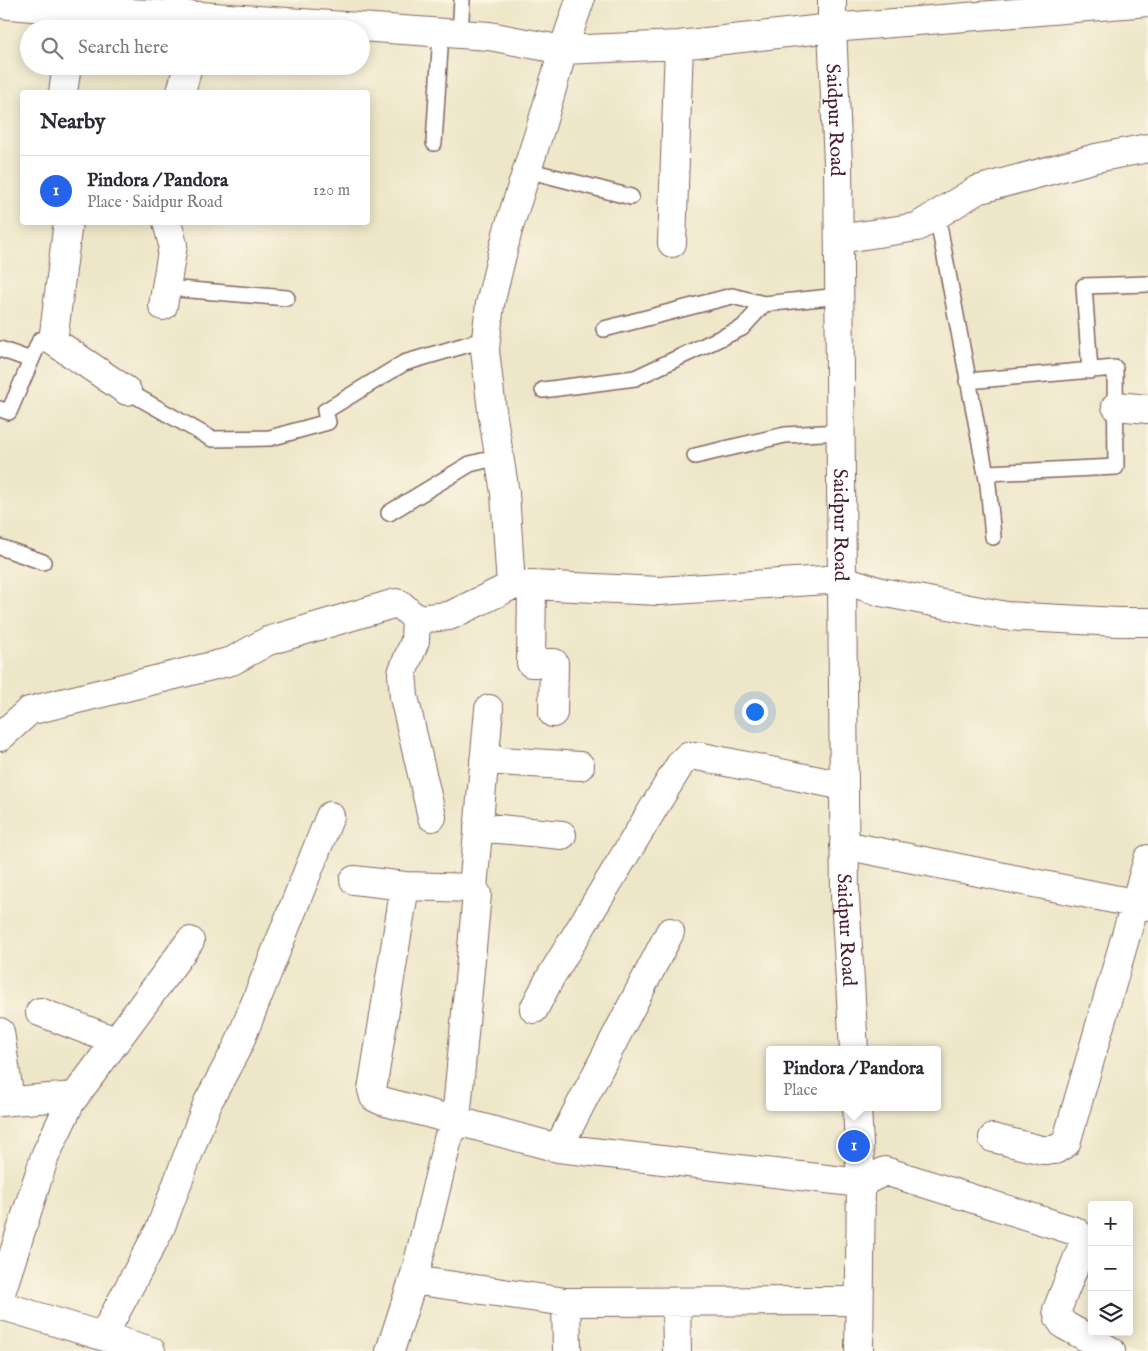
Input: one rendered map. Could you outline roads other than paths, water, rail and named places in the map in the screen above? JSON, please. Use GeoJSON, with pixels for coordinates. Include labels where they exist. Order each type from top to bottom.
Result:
{"type":"FeatureCollection","features":[{"type":"Feature","properties":{"kind":"street"},"geometry":{"type":"LineString","coordinates":[[552,713],[554,663],[531,663],[522,586],[499,457],[485,350],[490,304],[508,230],[580,0]]}},
{"type":"Feature","properties":{"kind":"street","name":"Saidpur Road"},"geometry":{"type":"LineString","coordinates":[[832,0],[838,164],[845,897],[854,1046]]}},
{"type":"Feature","properties":{"kind":"street"},"geometry":{"type":"LineString","coordinates":[[370,30],[489,36],[563,50],[679,45],[832,28],[1148,2]]}},
{"type":"Feature","properties":{"kind":"street"},"geometry":{"type":"LineString","coordinates":[[0,4],[75,13],[171,20]]}},
{"type":"Feature","properties":{"kind":"street"},"geometry":{"type":"LineString","coordinates":[[672,243],[679,45]]}},
{"type":"Feature","properties":{"kind":"street"},"geometry":{"type":"LineString","coordinates":[[62,90],[65,75]]}},
{"type":"Feature","properties":{"kind":"street"},"geometry":{"type":"LineString","coordinates":[[182,90],[186,75]]}},
{"type":"Feature","properties":{"kind":"street"},"geometry":{"type":"LineString","coordinates":[[839,239],[917,227],[977,190],[1096,158],[1148,148]]}},
{"type":"Feature","properties":{"kind":"street"},"geometry":{"type":"LineString","coordinates":[[68,225],[53,341],[127,391]]}},
{"type":"Feature","properties":{"kind":"street"},"geometry":{"type":"LineString","coordinates":[[165,297],[173,245],[168,225]]}},
{"type":"Feature","properties":{"kind":"street"},"geometry":{"type":"LineString","coordinates":[[1116,406],[1148,409]]}},
{"type":"Feature","properties":{"kind":"street"},"geometry":{"type":"LineString","coordinates":[[0,737],[29,712],[232,660],[268,640],[396,603],[400,604],[416,619],[449,616],[522,586],[659,591],[841,580],[881,592],[1006,616],[1148,622]]}},
{"type":"Feature","properties":{"kind":"street"},"geometry":{"type":"LineString","coordinates":[[416,619],[415,641],[402,673],[404,697],[432,817]]}},
{"type":"Feature","properties":{"kind":"street"},"geometry":{"type":"LineString","coordinates":[[390,1351],[412,1280],[448,1139],[456,1120],[477,894],[472,888],[489,709]]}},
{"type":"Feature","properties":{"kind":"street"},"geometry":{"type":"LineString","coordinates":[[534,1009],[550,978],[676,771],[688,756],[697,756],[844,786]]}},
{"type":"Feature","properties":{"kind":"street"},"geometry":{"type":"LineString","coordinates":[[484,760],[580,766]]}},
{"type":"Feature","properties":{"kind":"street"},"geometry":{"type":"LineString","coordinates":[[103,1336],[160,1229],[208,1102],[238,1046],[330,816]]}},
{"type":"Feature","properties":{"kind":"street"},"geometry":{"type":"LineString","coordinates":[[478,827],[562,835]]}},
{"type":"Feature","properties":{"kind":"street"},"geometry":{"type":"LineString","coordinates":[[844,845],[1141,905]]}},
{"type":"Feature","properties":{"kind":"street"},"geometry":{"type":"LineString","coordinates":[[993,1138],[1042,1150],[1055,1150],[1066,1143],[1141,905],[1148,859]]}},
{"type":"Feature","properties":{"kind":"street"},"geometry":{"type":"LineString","coordinates":[[354,880],[405,886],[472,888]]}},
{"type":"Feature","properties":{"kind":"street"},"geometry":{"type":"LineString","coordinates":[[405,886],[372,1090],[374,1097],[382,1101],[558,1148],[861,1183],[885,1171],[1075,1231],[1082,1237],[1082,1247],[1058,1310],[1059,1318],[1064,1325],[1111,1351]]}},
{"type":"Feature","properties":{"kind":"street"},"geometry":{"type":"LineString","coordinates":[[558,1148],[670,932]]}},
{"type":"Feature","properties":{"kind":"street"},"geometry":{"type":"LineString","coordinates":[[0,1296],[45,1156],[70,1103],[190,941]]}},
{"type":"Feature","properties":{"kind":"street"},"geometry":{"type":"LineString","coordinates":[[40,1012],[115,1041]]}},
{"type":"Feature","properties":{"kind":"street"},"geometry":{"type":"LineString","coordinates":[[0,1032],[5,1102],[74,1096]]}},
{"type":"Feature","properties":{"kind":"street"},"geometry":{"type":"LineString","coordinates":[[857,1111],[861,1183],[859,1351]]}},
{"type":"Feature","properties":{"kind":"street"},"geometry":{"type":"LineString","coordinates":[[412,1280],[566,1302],[859,1300]]}},
{"type":"Feature","properties":{"kind":"street"},"geometry":{"type":"LineString","coordinates":[[566,1302],[567,1351]]}},
{"type":"Feature","properties":{"kind":"street"},"geometry":{"type":"LineString","coordinates":[[676,1302],[677,1351]]}},
{"type":"Feature","properties":{"kind":"street"},"geometry":{"type":"LineString","coordinates":[[0,1305],[151,1351]]}},
{"type":"Feature","properties":{"kind":"lane"},"geometry":{"type":"LineString","coordinates":[[434,143],[450,33],[462,0]]}},
{"type":"Feature","properties":{"kind":"lane"},"geometry":{"type":"LineString","coordinates":[[527,170],[631,197]]}},
{"type":"Feature","properties":{"kind":"lane"},"geometry":{"type":"LineString","coordinates":[[937,215],[986,473],[993,537]]}},
{"type":"Feature","properties":{"kind":"lane"},"geometry":{"type":"LineString","coordinates":[[1090,370],[1084,286],[1148,284]]}},
{"type":"Feature","properties":{"kind":"lane"},"geometry":{"type":"LineString","coordinates":[[604,329],[732,296],[764,304],[839,296]]}},
{"type":"Feature","properties":{"kind":"lane"},"geometry":{"type":"LineString","coordinates":[[165,297],[286,298]]}},
{"type":"Feature","properties":{"kind":"lane"},"geometry":{"type":"LineString","coordinates":[[543,390],[635,378],[742,328],[764,304]]}},
{"type":"Feature","properties":{"kind":"lane"},"geometry":{"type":"LineString","coordinates":[[127,391],[212,439],[270,438],[328,422],[325,411],[404,363],[486,339]]}},
{"type":"Feature","properties":{"kind":"lane"},"geometry":{"type":"LineString","coordinates":[[0,409],[10,412],[40,340],[53,341]]}},
{"type":"Feature","properties":{"kind":"lane"},"geometry":{"type":"LineString","coordinates":[[0,349],[31,360]]}},
{"type":"Feature","properties":{"kind":"lane"},"geometry":{"type":"LineString","coordinates":[[968,381],[1116,368],[1116,467],[986,473]]}},
{"type":"Feature","properties":{"kind":"lane"},"geometry":{"type":"LineString","coordinates":[[695,456],[785,436],[840,432]]}},
{"type":"Feature","properties":{"kind":"lane"},"geometry":{"type":"LineString","coordinates":[[389,514],[470,464],[499,457]]}},
{"type":"Feature","properties":{"kind":"lane"},"geometry":{"type":"LineString","coordinates":[[0,546],[43,562]]}},
{"type":"Feature","properties":{"kind":"place","name":"Pindora / Pandora"},"geometry":{"type":"Point","coordinates":[854,1146]}}]}
